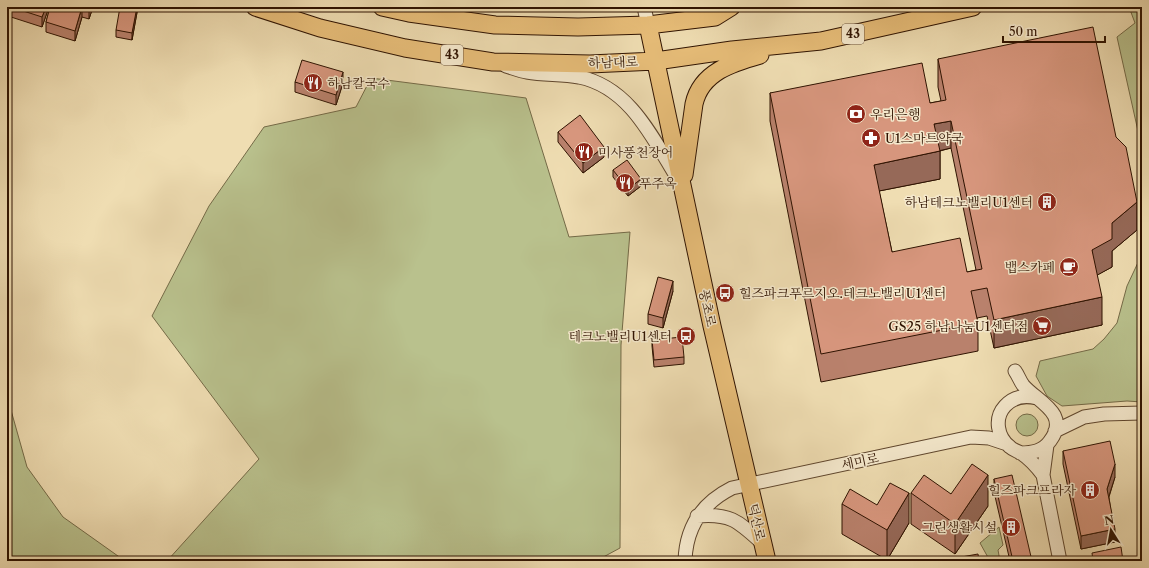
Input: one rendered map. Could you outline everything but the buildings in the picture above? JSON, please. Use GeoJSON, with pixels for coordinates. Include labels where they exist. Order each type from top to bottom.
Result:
{"type":"FeatureCollection","features":[{"type":"Feature","properties":{"kind":"main road","name":"하남대로"},"geometry":{"type":"LineString","coordinates":[[254,7],[320,28],[404,48],[493,62],[590,64],[656,61],[732,50],[821,41],[973,7]]}},
{"type":"Feature","properties":{"kind":"main road"},"geometry":{"type":"LineString","coordinates":[[382,7],[410,13],[495,25],[578,27],[648,25],[715,16],[731,7]]}},
{"type":"Feature","properties":{"kind":"main road","name":"풍초로"},"geometry":{"type":"LineString","coordinates":[[648,25],[712,326],[749,484]]}},
{"type":"Feature","properties":{"kind":"main road"},"geometry":{"type":"LineString","coordinates":[[682,185],[694,104],[696,96],[703,84],[724,67],[735,62],[821,41]]}},
{"type":"Feature","properties":{"kind":"main road","name":"덕산로"},"geometry":{"type":"LineString","coordinates":[[749,484],[761,542],[767,561]]}},
{"type":"Feature","properties":{"kind":"street"},"geometry":{"type":"LineString","coordinates":[[644,7],[648,25]]}},
{"type":"Feature","properties":{"kind":"street"},"geometry":{"type":"LineString","coordinates":[[493,62],[527,72],[558,74],[581,78],[597,84],[617,95],[640,118],[682,185]]}},
{"type":"Feature","properties":{"kind":"street"},"geometry":{"type":"LineString","coordinates":[[1037,398],[1023,384],[1016,371],[1010,401],[1004,408],[998,425],[1004,442],[1011,449],[1020,453],[1035,465],[1043,475]]}},
{"type":"Feature","properties":{"kind":"street"},"geometry":{"type":"LineString","coordinates":[[1010,401],[1028,396],[1037,398],[1045,402],[1051,409],[1054,416],[1055,431],[1047,445],[1043,475],[1060,561]]}},
{"type":"Feature","properties":{"kind":"street"},"geometry":{"type":"LineString","coordinates":[[1051,409],[1084,417]]}},
{"type":"Feature","properties":{"kind":"street"},"geometry":{"type":"LineString","coordinates":[[1055,431],[1084,417],[1104,414],[1142,413]]}},
{"type":"Feature","properties":{"kind":"street"},"geometry":{"type":"LineString","coordinates":[[971,437],[987,428],[1000,416]]}},
{"type":"Feature","properties":{"kind":"street"},"geometry":{"type":"LineString","coordinates":[[971,437],[990,438],[1004,442]]}},
{"type":"Feature","properties":{"kind":"street","name":"세미로"},"geometry":{"type":"LineString","coordinates":[[749,484],[971,437]]}},
{"type":"Feature","properties":{"kind":"street"},"geometry":{"type":"LineString","coordinates":[[1020,453],[1039,451],[1047,445]]}},
{"type":"Feature","properties":{"kind":"street"},"geometry":{"type":"LineString","coordinates":[[685,561],[688,539],[697,516],[714,498],[723,493],[749,484]]}},
{"type":"Feature","properties":{"kind":"street"},"geometry":{"type":"LineString","coordinates":[[697,516],[718,514],[734,520],[744,525],[761,542]]}},
{"type":"Feature","properties":{"kind":"green space"},"geometry":{"type":"Polygon","coordinates":[[[1129,7],[1142,7],[1142,149],[1117,37],[1135,23],[1129,7]]]}},
{"type":"Feature","properties":{"kind":"green space"},"geometry":{"type":"Polygon","coordinates":[[[371,78],[526,98],[569,237],[630,232],[621,345],[620,548],[596,561],[167,561],[259,459],[152,316],[209,206],[264,127],[356,107],[371,78]]]}},
{"type":"Feature","properties":{"kind":"green space"},"geometry":{"type":"Polygon","coordinates":[[[1142,254],[1142,402],[1127,401],[1062,406],[1047,396],[1036,376],[1040,361],[1093,349],[1104,339],[1117,323],[1127,286],[1142,254]]]}},
{"type":"Feature","properties":{"kind":"green space"},"geometry":{"type":"Polygon","coordinates":[[[7,396],[27,467],[63,517],[125,561],[7,561],[7,396]]]}},
{"type":"Feature","properties":{"kind":"green space"},"geometry":{"type":"Polygon","coordinates":[[[1027,414],[1035,417],[1038,425],[1035,433],[1027,436],[1019,433],[1016,425],[1019,417],[1027,414]]]}},
{"type":"Feature","properties":{"kind":"green space"},"geometry":{"type":"Polygon","coordinates":[[[999,527],[1003,545],[998,550],[1000,561],[990,561],[980,543],[999,527]]]}},
{"type":"Feature","properties":{"kind":"place","name":"하남칼국수"},"geometry":{"type":"Point","coordinates":[313,83]}},
{"type":"Feature","properties":{"kind":"place","name":"우리은행"},"geometry":{"type":"Point","coordinates":[856,114]}},
{"type":"Feature","properties":{"kind":"place","name":"U1스마트약국"},"geometry":{"type":"Point","coordinates":[871,138]}},
{"type":"Feature","properties":{"kind":"place","name":"미사풍천장어"},"geometry":{"type":"Point","coordinates":[584,152]}},
{"type":"Feature","properties":{"kind":"place","name":"푸주옥"},"geometry":{"type":"Point","coordinates":[625,183]}},
{"type":"Feature","properties":{"kind":"place","name":"하남테크노밸리U1센터"},"geometry":{"type":"Point","coordinates":[1047,202]}},
{"type":"Feature","properties":{"kind":"place","name":"뱁스카페"},"geometry":{"type":"Point","coordinates":[1069,267]}},
{"type":"Feature","properties":{"kind":"place","name":"힐즈파크푸르지오.테크노밸리U1센터"},"geometry":{"type":"Point","coordinates":[725,293]}},
{"type":"Feature","properties":{"kind":"place","name":"GS25 하남나눔U1센터점"},"geometry":{"type":"Point","coordinates":[1042,326]}},
{"type":"Feature","properties":{"kind":"place","name":"테크노밸리U1센터"},"geometry":{"type":"Point","coordinates":[686,336]}},
{"type":"Feature","properties":{"kind":"place","name":"힐즈파크프라자"},"geometry":{"type":"Point","coordinates":[1090,490]}},
{"type":"Feature","properties":{"kind":"place","name":"그린생활시설"},"geometry":{"type":"Point","coordinates":[1011,527]}}]}
